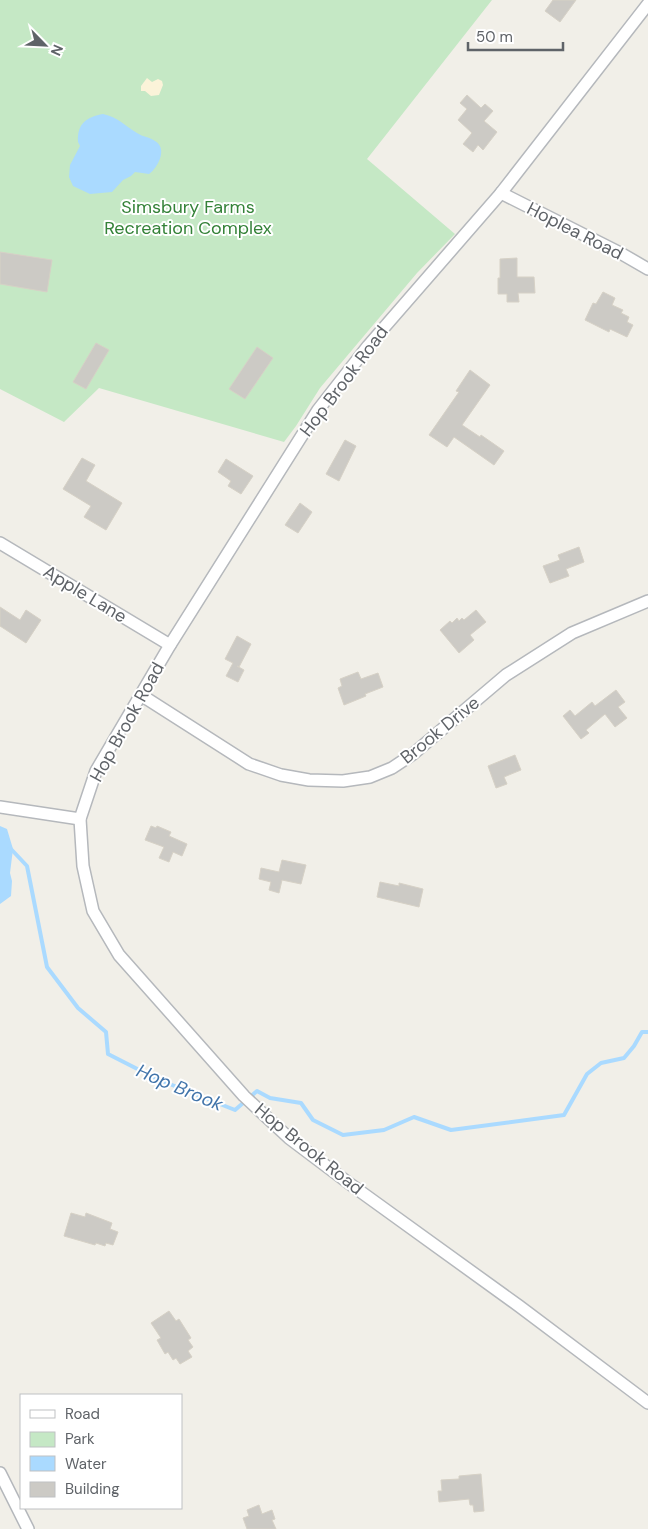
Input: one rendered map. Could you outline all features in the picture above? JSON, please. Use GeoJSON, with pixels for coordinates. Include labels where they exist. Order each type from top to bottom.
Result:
{"type":"FeatureCollection","features":[{"type":"Feature","properties":{"kind":"street","name":"Hop Brook Road"},"geometry":{"type":"LineString","coordinates":[[648,4],[501,193],[368,346],[318,410],[170,645],[96,771],[80,820],[83,866],[93,911],[119,955],[248,1100],[289,1138],[327,1167],[519,1306],[648,1403]]}},
{"type":"Feature","properties":{"kind":"street","name":"Hoplea Road"},"geometry":{"type":"LineString","coordinates":[[501,193],[648,269]]}},
{"type":"Feature","properties":{"kind":"street","name":"Apple Lane"},"geometry":{"type":"LineString","coordinates":[[0,543],[170,645]]}},
{"type":"Feature","properties":{"kind":"street","name":"Brook Drive"},"geometry":{"type":"LineString","coordinates":[[141,695],[249,764],[281,775],[309,780],[344,781],[370,777],[392,768],[413,754],[506,675],[572,633],[648,601]]}},
{"type":"Feature","properties":{"kind":"street"},"geometry":{"type":"LineString","coordinates":[[0,807],[80,820]]}},
{"type":"Feature","properties":{"kind":"street"},"geometry":{"type":"LineString","coordinates":[[0,1473],[28,1529]]}},
{"type":"Feature","properties":{"kind":"green space","name":"Simsbury Farms Recreation Complex"},"geometry":{"type":"Polygon","coordinates":[[[0,0],[492,0],[367,159],[455,234],[417,273],[320,388],[284,442],[99,388],[64,422],[0,389],[0,0]]]}},
{"type":"Feature","properties":{"kind":"sand"},"geometry":{"type":"Polygon","coordinates":[[[147,78],[152,82],[158,79],[162,81],[163,85],[159,95],[151,96],[145,91],[141,91],[141,86],[147,78]]]}},
{"type":"Feature","properties":{"kind":"water"},"geometry":{"type":"Polygon","coordinates":[[[103,114],[113,117],[159,144],[161,153],[156,167],[149,174],[135,172],[123,180],[112,192],[90,194],[73,186],[69,177],[70,165],[80,146],[78,135],[81,126],[88,119],[103,114]]]}},
{"type":"Feature","properties":{"kind":"water"},"geometry":{"type":"Polygon","coordinates":[[[0,826],[7,829],[13,849],[10,873],[12,881],[11,896],[0,904],[0,826]]]}},
{"type":"Feature","properties":{"kind":"building"},"geometry":{"type":"Polygon","coordinates":[[[553,0],[576,0],[560,22],[545,11],[553,0]]]}},
{"type":"Feature","properties":{"kind":"building"},"geometry":{"type":"Polygon","coordinates":[[[467,95],[481,108],[485,104],[493,111],[484,121],[497,132],[483,150],[478,145],[473,152],[463,144],[472,133],[458,120],[467,109],[460,103],[467,95]]]}},
{"type":"Feature","properties":{"kind":"building"},"geometry":{"type":"Polygon","coordinates":[[[0,252],[52,260],[47,292],[0,284],[0,252]]]}},
{"type":"Feature","properties":{"kind":"building"},"geometry":{"type":"Polygon","coordinates":[[[517,258],[517,277],[534,277],[535,293],[518,293],[519,302],[507,302],[507,294],[498,294],[500,259],[517,258]]]}},
{"type":"Feature","properties":{"kind":"building"},"geometry":{"type":"Polygon","coordinates":[[[603,292],[615,298],[612,305],[623,310],[621,313],[629,317],[627,322],[633,325],[627,337],[610,329],[609,332],[585,320],[593,303],[596,304],[603,292]]]}},
{"type":"Feature","properties":{"kind":"building"},"geometry":{"type":"Polygon","coordinates":[[[96,343],[109,350],[86,389],[73,382],[96,343]]]}},
{"type":"Feature","properties":{"kind":"building"},"geometry":{"type":"Polygon","coordinates":[[[257,347],[273,358],[245,399],[229,389],[257,347]]]}},
{"type":"Feature","properties":{"kind":"building"},"geometry":{"type":"Polygon","coordinates":[[[470,370],[490,385],[462,425],[504,451],[494,465],[454,437],[447,447],[429,435],[459,392],[456,391],[470,370]]]}},
{"type":"Feature","properties":{"kind":"building"},"geometry":{"type":"Polygon","coordinates":[[[345,440],[356,446],[339,481],[326,474],[345,440]]]}},
{"type":"Feature","properties":{"kind":"building"},"geometry":{"type":"Polygon","coordinates":[[[82,458],[95,465],[86,481],[122,503],[106,530],[84,517],[91,506],[63,489],[82,458]]]}},
{"type":"Feature","properties":{"kind":"building"},"geometry":{"type":"Polygon","coordinates":[[[226,459],[253,476],[241,494],[228,486],[231,481],[218,472],[226,459]]]}},
{"type":"Feature","properties":{"kind":"building"},"geometry":{"type":"Polygon","coordinates":[[[300,503],[312,512],[298,533],[285,525],[300,503]]]}},
{"type":"Feature","properties":{"kind":"building"},"geometry":{"type":"Polygon","coordinates":[[[579,547],[584,562],[566,569],[569,576],[550,583],[543,566],[560,560],[558,555],[579,547]]]}},
{"type":"Feature","properties":{"kind":"building"},"geometry":{"type":"Polygon","coordinates":[[[0,607],[20,620],[26,610],[41,620],[26,643],[0,626],[0,607]]]}},
{"type":"Feature","properties":{"kind":"building"},"geometry":{"type":"Polygon","coordinates":[[[476,610],[486,622],[470,635],[474,640],[459,653],[440,630],[450,621],[452,623],[457,618],[459,621],[462,618],[464,620],[476,610]]]}},
{"type":"Feature","properties":{"kind":"building"},"geometry":{"type":"Polygon","coordinates":[[[237,636],[251,644],[239,667],[237,666],[244,670],[238,682],[226,676],[233,663],[225,659],[237,636]]]}},
{"type":"Feature","properties":{"kind":"building"},"geometry":{"type":"Polygon","coordinates":[[[358,672],[361,679],[378,673],[383,687],[344,705],[338,688],[342,686],[340,679],[358,672]]]}},
{"type":"Feature","properties":{"kind":"building"},"geometry":{"type":"Polygon","coordinates":[[[616,690],[625,702],[618,707],[627,718],[615,727],[605,714],[586,730],[589,733],[581,739],[563,716],[570,710],[575,716],[592,702],[595,706],[616,690]]]}},
{"type":"Feature","properties":{"kind":"building"},"geometry":{"type":"Polygon","coordinates":[[[515,755],[521,770],[504,777],[507,784],[496,788],[488,766],[515,755]]]}},
{"type":"Feature","properties":{"kind":"building"},"geometry":{"type":"Polygon","coordinates":[[[151,826],[156,828],[157,826],[171,832],[169,836],[187,844],[182,856],[173,852],[169,862],[159,858],[164,847],[145,840],[151,826]]]}},
{"type":"Feature","properties":{"kind":"building"},"geometry":{"type":"Polygon","coordinates":[[[282,860],[306,865],[301,884],[282,880],[279,893],[269,890],[271,882],[259,879],[261,868],[279,872],[282,860]]]}},
{"type":"Feature","properties":{"kind":"building"},"geometry":{"type":"Polygon","coordinates":[[[380,882],[399,886],[399,883],[423,889],[419,907],[377,897],[380,882]]]}},
{"type":"Feature","properties":{"kind":"building"},"geometry":{"type":"Polygon","coordinates":[[[71,1213],[85,1217],[86,1213],[112,1223],[110,1229],[118,1232],[113,1245],[106,1243],[105,1246],[96,1243],[95,1245],[64,1236],[71,1213]]]}},
{"type":"Feature","properties":{"kind":"building"},"geometry":{"type":"Polygon","coordinates":[[[169,1311],[176,1321],[179,1319],[191,1338],[188,1340],[193,1347],[188,1351],[192,1357],[180,1364],[176,1358],[173,1360],[168,1352],[165,1354],[157,1340],[161,1338],[151,1323],[169,1311]]]}},
{"type":"Feature","properties":{"kind":"building"},"geometry":{"type":"Polygon","coordinates":[[[481,1474],[484,1511],[474,1512],[473,1505],[470,1505],[469,1499],[439,1502],[438,1491],[442,1491],[441,1480],[459,1479],[459,1476],[481,1474]]]}},
{"type":"Feature","properties":{"kind":"building"},"geometry":{"type":"Polygon","coordinates":[[[259,1505],[262,1514],[272,1510],[275,1519],[272,1520],[276,1529],[247,1529],[243,1518],[249,1516],[247,1510],[259,1505]]]}},
{"type":"Feature","properties":{"kind":"waterway","name":"Hop Brook"},"geometry":{"type":"LineString","coordinates":[[10,848],[27,866],[47,967],[78,1008],[106,1032],[108,1054],[157,1079],[235,1110],[257,1091],[270,1098],[301,1103],[313,1120],[343,1135],[384,1130],[414,1117],[451,1130],[564,1115],[587,1074],[601,1063],[624,1058],[642,1032],[648,1032]]}}]}
